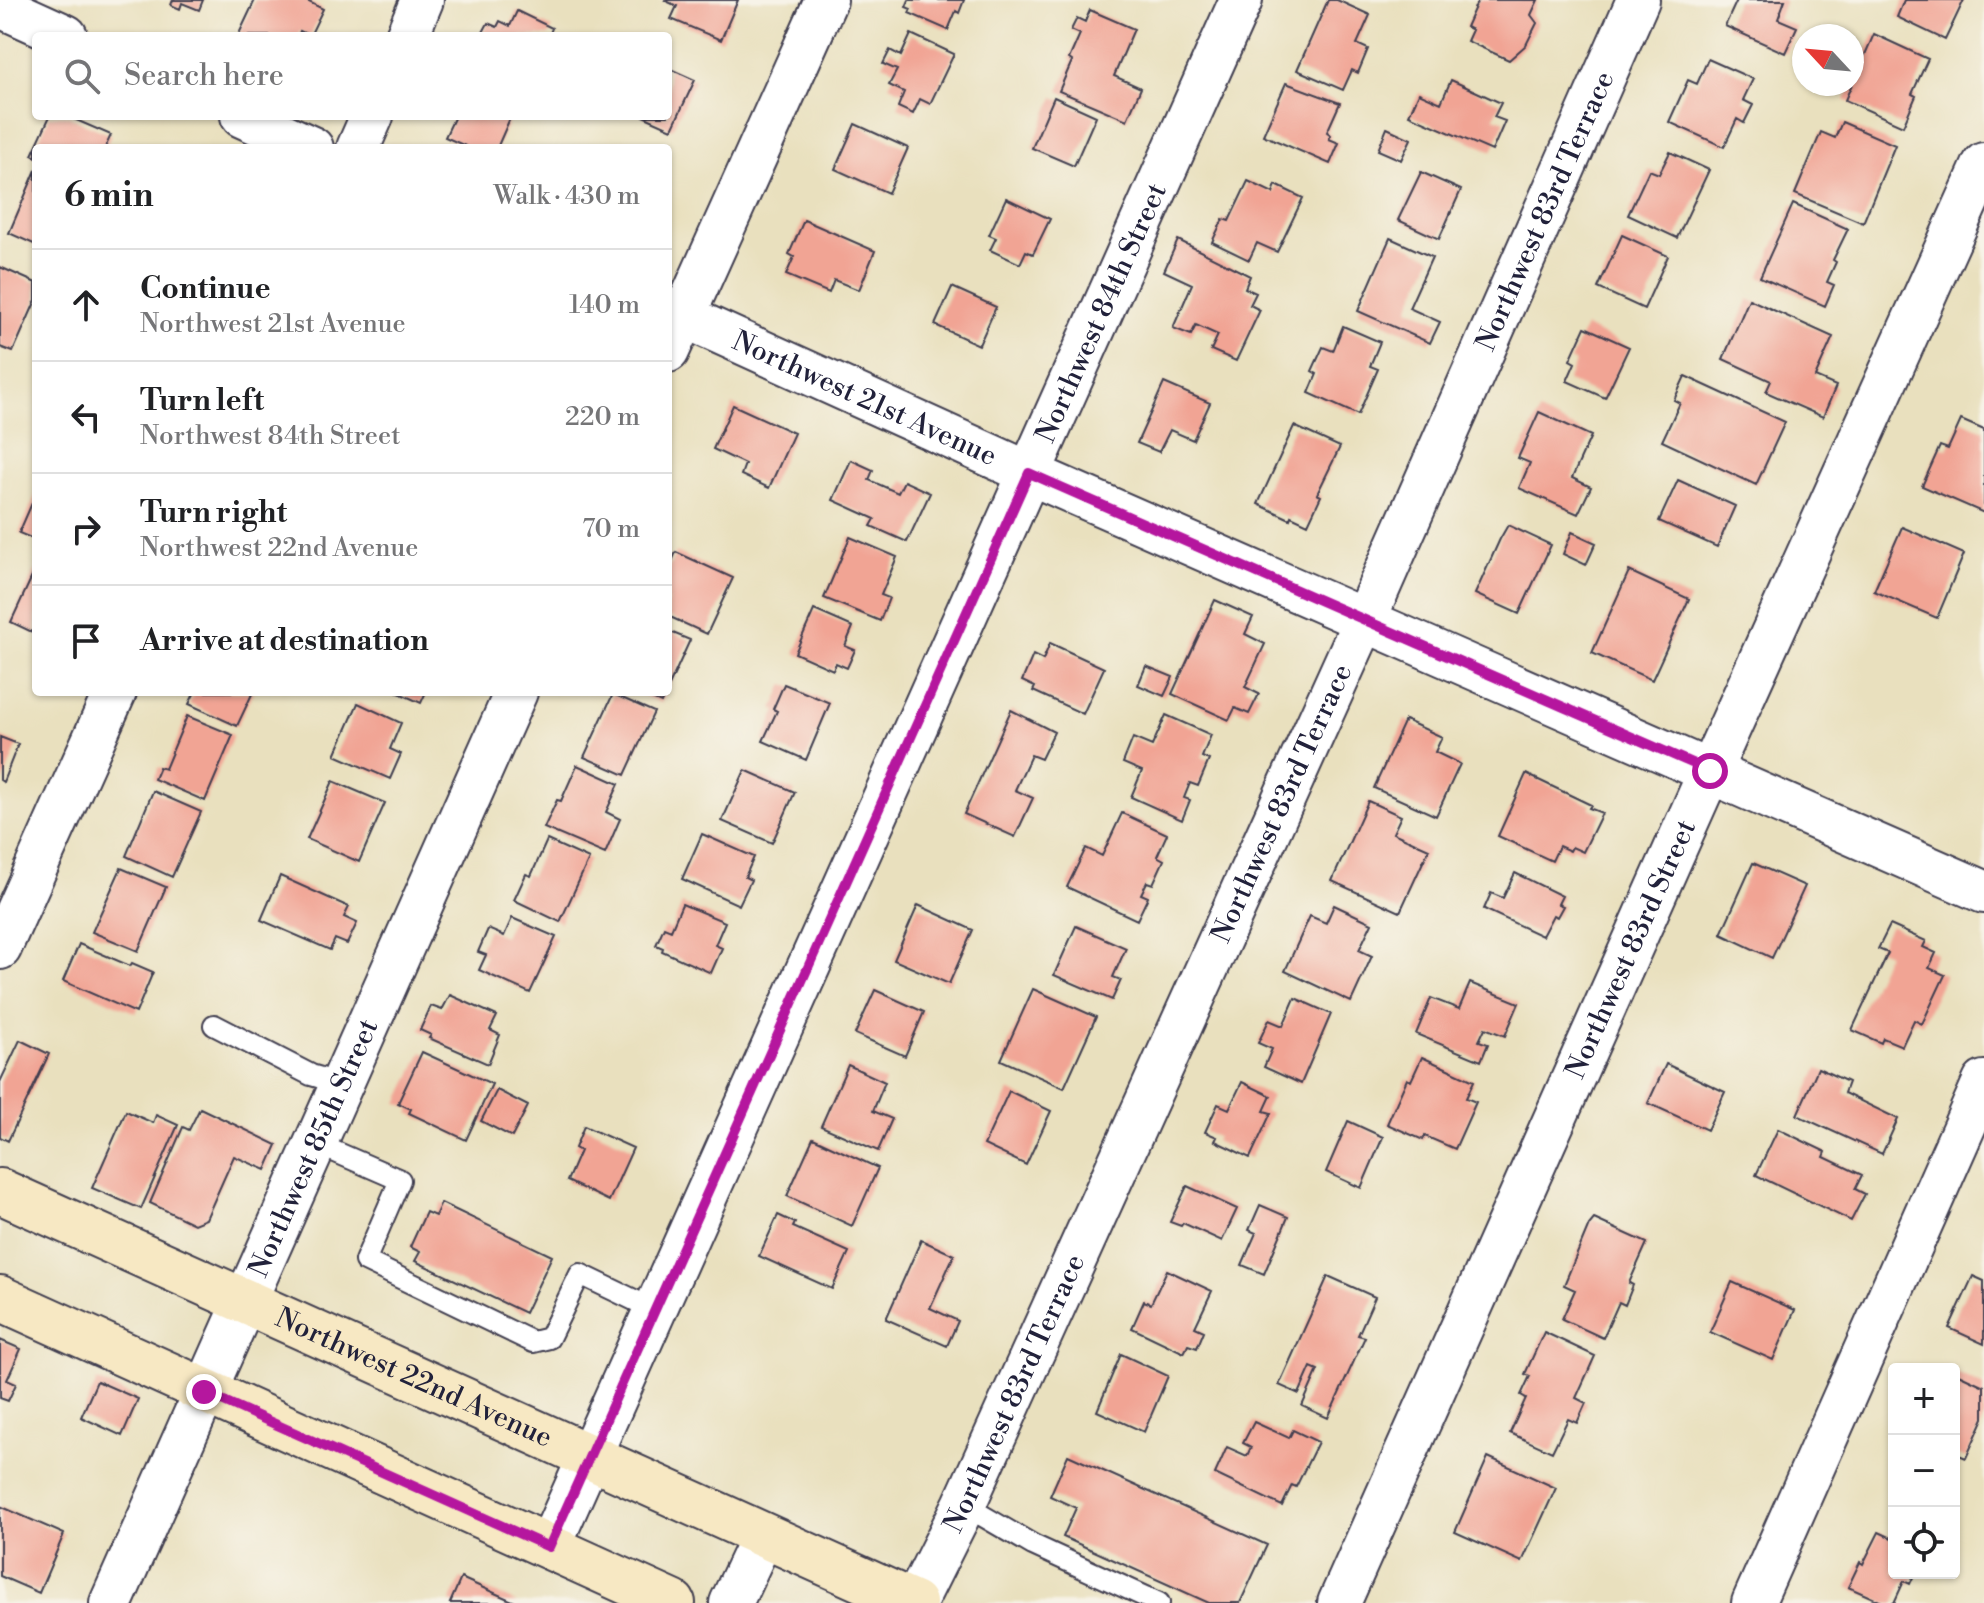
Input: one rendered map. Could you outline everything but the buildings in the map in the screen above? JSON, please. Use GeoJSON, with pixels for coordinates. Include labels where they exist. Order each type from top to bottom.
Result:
{"type":"FeatureCollection","features":[{"type":"Feature","properties":{"kind":"main road","name":"Northwest 22nd Avenue"},"geometry":{"type":"LineString","coordinates":[[0,1191],[914,1603]]}},
{"type":"Feature","properties":{"kind":"main road"},"geometry":{"type":"LineString","coordinates":[[0,1298],[673,1603]]}},
{"type":"Feature","properties":{"kind":"street"},"geometry":{"type":"LineString","coordinates":[[409,32],[422,0]]}},
{"type":"Feature","properties":{"kind":"street"},"geometry":{"type":"LineString","coordinates":[[673,325],[826,0]]}},
{"type":"Feature","properties":{"kind":"street","name":"Northwest 84th Street"},"geometry":{"type":"LineString","coordinates":[[549,1547],[1241,0]]}},
{"type":"Feature","properties":{"kind":"street","name":"Northwest 83rd Terrace"},"geometry":{"type":"LineString","coordinates":[[914,1603],[964,1505],[1365,619],[1638,0]]}},
{"type":"Feature","properties":{"kind":"street"},"geometry":{"type":"LineString","coordinates":[[6,12],[56,32]]}},
{"type":"Feature","properties":{"kind":"street"},"geometry":{"type":"LineString","coordinates":[[251,120],[303,144]]}},
{"type":"Feature","properties":{"kind":"street"},"geometry":{"type":"LineString","coordinates":[[360,144],[370,120]]}},
{"type":"Feature","properties":{"kind":"street","name":"Northwest 83rd Street"},"geometry":{"type":"LineString","coordinates":[[1339,1603],[1984,164]]}},
{"type":"Feature","properties":{"kind":"street","name":"Northwest 21st Avenue"},"geometry":{"type":"LineString","coordinates":[[673,325],[1029,473],[1984,892]]}},
{"type":"Feature","properties":{"kind":"street"},"geometry":{"type":"LineString","coordinates":[[0,948],[113,696]]}},
{"type":"Feature","properties":{"kind":"street","name":"Northwest 85th Street"},"geometry":{"type":"LineString","coordinates":[[111,1603],[514,696]]}},
{"type":"Feature","properties":{"kind":"street"},"geometry":{"type":"LineString","coordinates":[[1753,1603],[1984,1082]]}},
{"type":"Feature","properties":{"kind":"street"},"geometry":{"type":"LineString","coordinates":[[731,1603],[763,1535]]}},
{"type":"Feature","properties":{"kind":"lane"},"geometry":{"type":"LineString","coordinates":[[214,1025],[311,1075],[342,1084]]}},
{"type":"Feature","properties":{"kind":"lane"},"geometry":{"type":"LineString","coordinates":[[315,1143],[400,1180],[365,1261],[533,1342],[549,1338],[580,1274],[655,1310]]}},
{"type":"Feature","properties":{"kind":"lane"},"geometry":{"type":"LineString","coordinates":[[964,1505],[1033,1545],[1159,1603]]}},
{"type":"Feature","properties":{"kind":"route"},"geometry":{"type":"LineString","coordinates":[[204,1392],[549,1547],[1029,473],[1710,771]]}}]}
